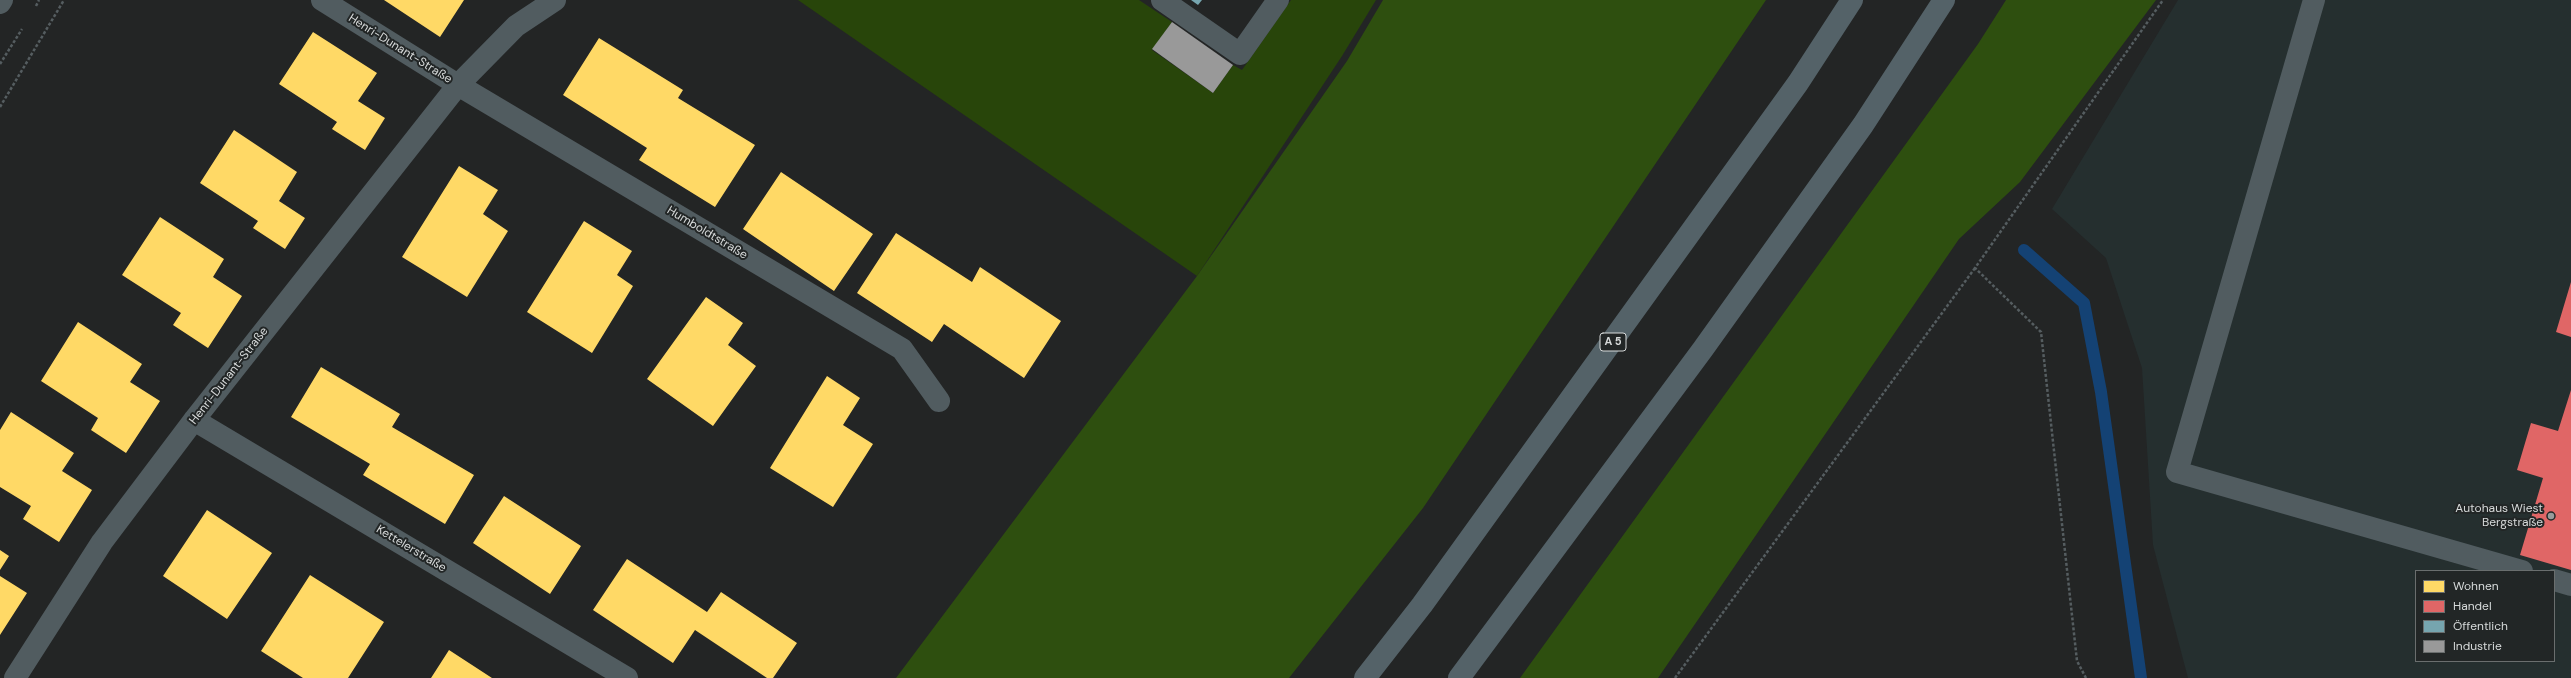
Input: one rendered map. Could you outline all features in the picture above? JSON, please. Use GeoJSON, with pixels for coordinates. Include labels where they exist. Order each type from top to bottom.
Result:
{"type":"FeatureCollection","features":[{"type":"Feature","properties":{"kind":"highway","name":"A 5"},"geometry":{"type":"LineString","coordinates":[[1365,678],[1422,605],[1798,84],[1852,0]]}},
{"type":"Feature","properties":{"kind":"highway"},"geometry":{"type":"LineString","coordinates":[[1459,678],[1703,349],[1863,124],[1944,0]]}},
{"type":"Feature","properties":{"kind":"street","name":"Henri-Dunant-Straße"},"geometry":{"type":"LineString","coordinates":[[322,0],[458,85]]}},
{"type":"Feature","properties":{"kind":"street","name":"Henri-Dunant-Straße"},"geometry":{"type":"LineString","coordinates":[[15,678],[102,542],[194,420],[458,85],[516,26],[555,0]]}},
{"type":"Feature","properties":{"kind":"street"},"geometry":{"type":"LineString","coordinates":[[1162,0],[1240,54],[1278,0]]}},
{"type":"Feature","properties":{"kind":"street"},"geometry":{"type":"LineString","coordinates":[[2314,0],[2177,472],[2519,570]]}},
{"type":"Feature","properties":{"kind":"street","name":"Humboldtstraße"},"geometry":{"type":"LineString","coordinates":[[458,85],[902,349],[939,401]]}},
{"type":"Feature","properties":{"kind":"street","name":"Kettelerstraße"},"geometry":{"type":"LineString","coordinates":[[194,420],[627,678]]}},
{"type":"Feature","properties":{"kind":"street"},"geometry":{"type":"LineString","coordinates":[[2555,580],[2571,585]]}},
{"type":"Feature","properties":{"kind":"path"},"geometry":{"type":"LineString","coordinates":[[33,10],[39,0]]}},
{"type":"Feature","properties":{"kind":"path"},"geometry":{"type":"LineString","coordinates":[[0,107],[64,0]]}},
{"type":"Feature","properties":{"kind":"path"},"geometry":{"type":"LineString","coordinates":[[1675,678],[1975,268],[2163,0]]}},
{"type":"Feature","properties":{"kind":"path"},"geometry":{"type":"LineString","coordinates":[[0,64],[23,27]]}},
{"type":"Feature","properties":{"kind":"path"},"geometry":{"type":"LineString","coordinates":[[1975,268],[2041,332],[2077,661],[2086,678]]}},
{"type":"Feature","properties":{"kind":"shaded area"},"geometry":{"type":"Polygon","coordinates":[[[2178,0],[2571,0],[2571,678],[2188,678],[2153,545],[2142,368],[2106,258],[2052,209],[2178,0]]]}},
{"type":"Feature","properties":{"kind":"green space"},"geometry":{"type":"Polygon","coordinates":[[[798,0],[1139,0],[1172,22],[1152,50],[1213,93],[1233,65],[1242,70],[1291,0],[1376,0],[1342,56],[1197,276],[798,0]]]}},
{"type":"Feature","properties":{"kind":"green space"},"geometry":{"type":"Polygon","coordinates":[[[1383,0],[1766,0],[1423,508],[1289,678],[896,678],[1197,276],[1347,61],[1383,0]]]}},
{"type":"Feature","properties":{"kind":"green space"},"geometry":{"type":"Polygon","coordinates":[[[2006,0],[2156,0],[2020,182],[1959,239],[1658,678],[1520,678],[1978,44],[2006,0]]]}},
{"type":"Feature","properties":{"kind":"building: Wohnen"},"geometry":{"type":"Polygon","coordinates":[[[384,0],[464,0],[440,37],[384,0]]]}},
{"type":"Feature","properties":{"kind":"building: Wohnen"},"geometry":{"type":"Polygon","coordinates":[[[313,32],[377,73],[358,101],[385,118],[365,150],[332,129],[337,122],[279,84],[313,32]]]}},
{"type":"Feature","properties":{"kind":"building: Wohnen"},"geometry":{"type":"Polygon","coordinates":[[[599,38],[683,90],[678,98],[755,145],[715,207],[639,160],[647,148],[563,95],[599,38]]]}},
{"type":"Feature","properties":{"kind":"building: Wohnen"},"geometry":{"type":"Polygon","coordinates":[[[234,130],[297,172],[279,201],[305,218],[285,249],[253,228],[258,221],[200,183],[234,130]]]}},
{"type":"Feature","properties":{"kind":"building: Wohnen"},"geometry":{"type":"Polygon","coordinates":[[[459,166],[498,190],[483,214],[508,231],[467,297],[402,257],[459,166]]]}},
{"type":"Feature","properties":{"kind":"building: Wohnen"},"geometry":{"type":"Polygon","coordinates":[[[781,172],[873,234],[834,291],[743,229],[781,172]]]}},
{"type":"Feature","properties":{"kind":"building: Wohnen"},"geometry":{"type":"Polygon","coordinates":[[[160,217],[224,259],[213,277],[242,296],[208,348],[173,325],[181,313],[122,275],[160,217]]]}},
{"type":"Feature","properties":{"kind":"building: Wohnen"},"geometry":{"type":"Polygon","coordinates":[[[584,221],[632,251],[617,275],[633,286],[592,353],[527,312],[584,221]]]}},
{"type":"Feature","properties":{"kind":"building: Wohnen"},"geometry":{"type":"Polygon","coordinates":[[[896,233],[972,282],[980,267],[1061,321],[1024,378],[944,324],[932,342],[857,293],[896,233]]]}},
{"type":"Feature","properties":{"kind":"building: Wohnen"},"geometry":{"type":"Polygon","coordinates":[[[706,297],[743,323],[728,345],[756,366],[713,426],[647,379],[706,297]]]}},
{"type":"Feature","properties":{"kind":"building: Wohnen"},"geometry":{"type":"Polygon","coordinates":[[[78,322],[142,364],[130,382],[160,401],[126,453],[91,430],[98,418],[41,381],[78,322]]]}},
{"type":"Feature","properties":{"kind":"building: Wohnen"},"geometry":{"type":"Polygon","coordinates":[[[321,367],[400,414],[392,427],[474,475],[445,524],[363,475],[370,464],[291,417],[321,367]]]}},
{"type":"Feature","properties":{"kind":"building: Wohnen"},"geometry":{"type":"Polygon","coordinates":[[[827,376],[860,398],[843,425],[873,444],[833,507],[770,468],[827,376]]]}},
{"type":"Feature","properties":{"kind":"building: Wohnen"},"geometry":{"type":"Polygon","coordinates":[[[11,412],[74,453],[62,471],[92,490],[59,542],[23,519],[31,506],[0,487],[0,430],[11,412]]]}},
{"type":"Feature","properties":{"kind":"building: Wohnen"},"geometry":{"type":"Polygon","coordinates":[[[504,496],[581,546],[550,594],[473,543],[504,496]]]}},
{"type":"Feature","properties":{"kind":"building: Wohnen"},"geometry":{"type":"Polygon","coordinates":[[[207,510],[272,553],[227,619],[163,576],[207,510]]]}},
{"type":"Feature","properties":{"kind":"building: Wohnen"},"geometry":{"type":"Polygon","coordinates":[[[0,550],[9,556],[0,570],[0,550]]]}},
{"type":"Feature","properties":{"kind":"building: Wohnen"},"geometry":{"type":"Polygon","coordinates":[[[627,559],[707,612],[721,592],[797,643],[773,678],[767,678],[695,630],[673,663],[593,610],[627,559]]]}},
{"type":"Feature","properties":{"kind":"building: Wohnen"},"geometry":{"type":"Polygon","coordinates":[[[310,575],[384,622],[348,678],[303,678],[261,651],[310,575]]]}},
{"type":"Feature","properties":{"kind":"building: Wohnen"},"geometry":{"type":"Polygon","coordinates":[[[0,576],[27,593],[0,635],[0,576]]]}},
{"type":"Feature","properties":{"kind":"building: Wohnen"},"geometry":{"type":"Polygon","coordinates":[[[449,650],[492,678],[431,678],[449,650]]]}},
{"type":"Feature","properties":{"kind":"building: Handel"},"geometry":{"type":"Polygon","coordinates":[[[2571,282],[2571,337],[2556,332],[2571,282]]]}},
{"type":"Feature","properties":{"kind":"building: Handel","name":"Autohaus Wiest Bergstraße"},"geometry":{"type":"Polygon","coordinates":[[[2571,390],[2571,570],[2520,555],[2543,478],[2517,470],[2531,423],[2558,431],[2571,390]]]}},
{"type":"Feature","properties":{"kind":"building: Öffentlich"},"geometry":{"type":"Polygon","coordinates":[[[1191,0],[1202,0],[1198,5],[1191,0]]]}},
{"type":"Feature","properties":{"kind":"building: Industrie"},"geometry":{"type":"Polygon","coordinates":[[[1172,22],[1233,65],[1213,93],[1152,49],[1172,22]]]}},
{"type":"Feature","properties":{"kind":"waterway"},"geometry":{"type":"LineString","coordinates":[[2024,250],[2084,303],[2101,392],[2141,678]]}},
{"type":"Feature","properties":{"kind":"place","name":"Autohaus Wiest Bergstraße"},"geometry":{"type":"Point","coordinates":[2551,516]}}]}
